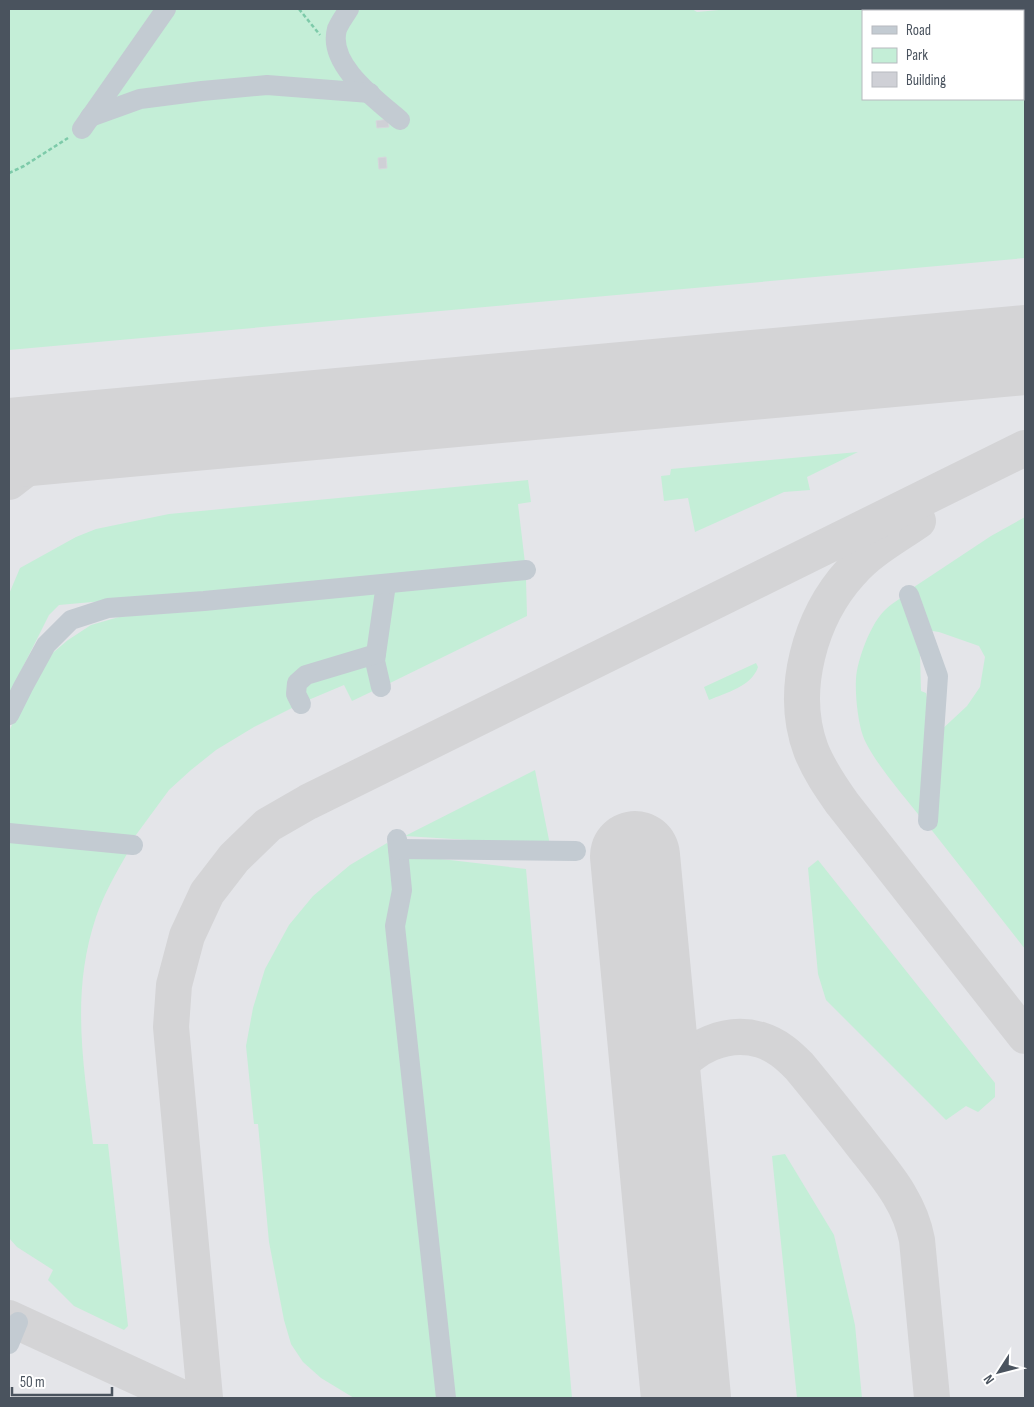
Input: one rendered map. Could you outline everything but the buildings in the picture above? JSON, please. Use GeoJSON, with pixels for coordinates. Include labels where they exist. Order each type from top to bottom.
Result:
{"type":"FeatureCollection","features":[{"type":"Feature","properties":{"kind":"lane"},"geometry":{"type":"LineString","coordinates":[[86,123],[166,9]]}},
{"type":"Feature","properties":{"kind":"lane"},"geometry":{"type":"LineString","coordinates":[[349,9],[337,31],[338,46],[342,60],[351,75],[400,120]]}},
{"type":"Feature","properties":{"kind":"lane"},"geometry":{"type":"LineString","coordinates":[[86,123],[140,99],[211,90],[267,85],[370,93]]}},
{"type":"Feature","properties":{"kind":"lane"},"geometry":{"type":"LineString","coordinates":[[9,715],[46,646],[71,620],[108,608],[204,601],[526,570]]}},
{"type":"Feature","properties":{"kind":"lane"},"geometry":{"type":"LineString","coordinates":[[381,687],[375,661],[386,584]]}},
{"type":"Feature","properties":{"kind":"lane"},"geometry":{"type":"LineString","coordinates":[[909,595],[938,676],[928,821]]}},
{"type":"Feature","properties":{"kind":"lane"},"geometry":{"type":"LineString","coordinates":[[301,704],[296,694],[297,683],[306,675],[376,654]]}},
{"type":"Feature","properties":{"kind":"lane"},"geometry":{"type":"LineString","coordinates":[[9,833],[133,844]]}},
{"type":"Feature","properties":{"kind":"lane"},"geometry":{"type":"LineString","coordinates":[[446,1398],[395,926],[402,890],[398,844],[576,851]]}},
{"type":"Feature","properties":{"kind":"lane"},"geometry":{"type":"LineString","coordinates":[[9,1344],[18,1322]]}},
{"type":"Feature","properties":{"kind":"path"},"geometry":{"type":"LineString","coordinates":[[9,173],[24,166],[86,123]]}},
{"type":"Feature","properties":{"kind":"shaded area"},"geometry":{"type":"Polygon","coordinates":[[[9,9],[1025,9],[1025,1398],[9,1398],[9,9]]]}},
{"type":"Feature","properties":{"kind":"green space"},"geometry":{"type":"Polygon","coordinates":[[[9,9],[692,9],[697,12],[730,9],[1025,9],[1025,258],[9,350],[9,9]]]}},
{"type":"Feature","properties":{"kind":"green space"},"geometry":{"type":"Polygon","coordinates":[[[858,452],[807,477],[810,490],[784,492],[695,532],[688,498],[664,501],[661,476],[670,475],[671,469],[858,452]]]}},
{"type":"Feature","properties":{"kind":"green space"},"geometry":{"type":"Polygon","coordinates":[[[528,480],[531,502],[518,504],[525,563],[59,605],[49,615],[9,695],[9,594],[20,568],[76,537],[96,529],[169,514],[528,480]]]}},
{"type":"Feature","properties":{"kind":"green space"},"geometry":{"type":"Polygon","coordinates":[[[1025,517],[1025,949],[930,828],[938,733],[967,706],[980,687],[985,657],[979,646],[939,632],[926,630],[911,589],[991,536],[1025,517]]]}},
{"type":"Feature","properties":{"kind":"green space"},"geometry":{"type":"Polygon","coordinates":[[[526,579],[527,616],[388,684],[383,670],[392,592],[526,579]]]}},
{"type":"Feature","properties":{"kind":"green space"},"geometry":{"type":"Polygon","coordinates":[[[377,593],[370,649],[311,668],[294,707],[254,727],[216,750],[191,770],[169,790],[133,839],[9,827],[9,731],[38,673],[49,656],[68,640],[91,625],[119,617],[377,593]]]}},
{"type":"Feature","properties":{"kind":"green space"},"geometry":{"type":"Polygon","coordinates":[[[904,596],[925,651],[920,656],[921,691],[926,693],[930,713],[921,818],[867,746],[861,730],[856,700],[857,671],[870,633],[885,610],[904,596]]]}},
{"type":"Feature","properties":{"kind":"green space"},"geometry":{"type":"Polygon","coordinates":[[[365,660],[373,691],[352,701],[344,685],[306,701],[303,681],[365,660]]]}},
{"type":"Feature","properties":{"kind":"green space"},"geometry":{"type":"Polygon","coordinates":[[[756,663],[758,667],[755,674],[744,684],[709,700],[704,687],[756,663]]]}},
{"type":"Feature","properties":{"kind":"green space"},"geometry":{"type":"Polygon","coordinates":[[[535,770],[550,845],[405,836],[535,770]]]}},
{"type":"Feature","properties":{"kind":"green space"},"geometry":{"type":"Polygon","coordinates":[[[9,837],[128,852],[106,892],[96,917],[83,974],[81,1003],[83,1058],[93,1144],[108,1144],[128,1326],[124,1330],[74,1306],[48,1280],[53,1270],[17,1247],[9,1238],[9,837]]]}},
{"type":"Feature","properties":{"kind":"green space"},"geometry":{"type":"Polygon","coordinates":[[[387,843],[392,852],[437,1398],[354,1398],[321,1378],[303,1362],[291,1344],[284,1320],[269,1242],[258,1124],[254,1124],[246,1046],[253,1008],[265,969],[289,925],[313,896],[350,865],[387,843]]]}},
{"type":"Feature","properties":{"kind":"green space"},"geometry":{"type":"Polygon","coordinates":[[[407,855],[526,869],[572,1398],[453,1398],[402,924],[407,855]]]}},
{"type":"Feature","properties":{"kind":"green space"},"geometry":{"type":"Polygon","coordinates":[[[818,860],[995,1083],[995,1097],[978,1112],[966,1106],[946,1120],[826,1000],[818,974],[808,868],[818,860]]]}},
{"type":"Feature","properties":{"kind":"green space"},"geometry":{"type":"Polygon","coordinates":[[[785,1154],[834,1235],[855,1325],[862,1398],[797,1398],[772,1156],[785,1154]]]}},
{"type":"Feature","properties":{"kind":"taxiway"},"geometry":{"type":"LineString","coordinates":[[9,482],[36,463],[65,448],[94,440],[144,431]]}},
{"type":"Feature","properties":{"kind":"taxiway"},"geometry":{"type":"LineString","coordinates":[[205,1398],[171,1027],[174,985],[187,936],[207,893],[234,858],[268,825],[308,802],[1025,448]]}},
{"type":"Feature","properties":{"kind":"taxiway"},"geometry":{"type":"LineString","coordinates":[[918,521],[858,564],[824,610],[807,656],[803,680],[802,704],[805,727],[811,750],[829,784],[842,803],[1025,1036]]}},
{"type":"Feature","properties":{"kind":"taxiway"},"geometry":{"type":"LineString","coordinates":[[660,1114],[668,1086],[679,1066],[688,1057],[710,1043],[736,1037],[761,1040],[782,1051],[799,1066],[885,1174],[908,1211],[917,1240],[932,1398]]}},
{"type":"Feature","properties":{"kind":"taxiway"},"geometry":{"type":"LineString","coordinates":[[9,1318],[183,1398]]}},
{"type":"Feature","properties":{"kind":"runway"},"geometry":{"type":"LineString","coordinates":[[9,443],[1025,350]]}},
{"type":"Feature","properties":{"kind":"runway"},"geometry":{"type":"LineString","coordinates":[[635,856],[686,1398]]}}]}
